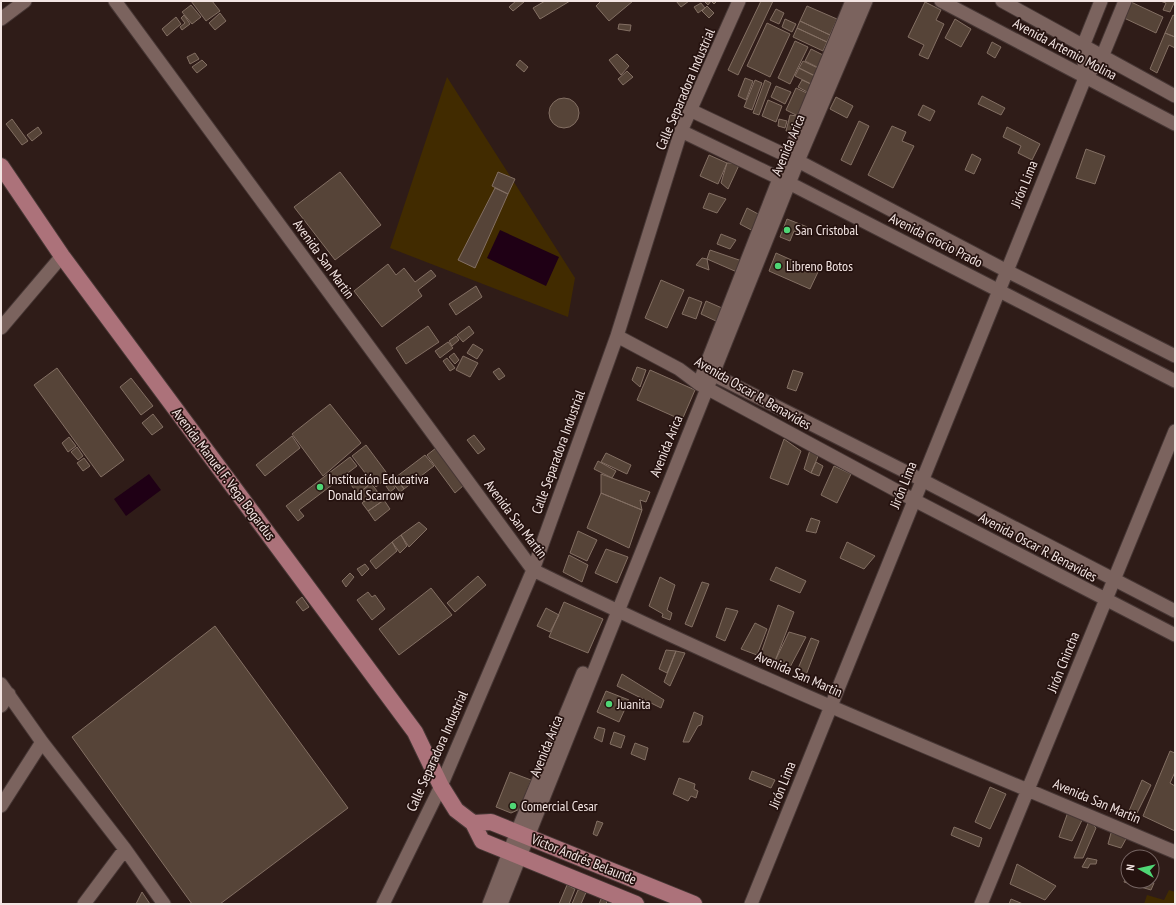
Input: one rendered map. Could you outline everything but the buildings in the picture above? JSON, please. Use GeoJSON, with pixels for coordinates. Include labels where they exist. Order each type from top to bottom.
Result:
{"type":"FeatureCollection","features":[{"type":"Feature","properties":{"kind":"main road","name":"Avenida Manuel F. Vega Bogardus"},"geometry":{"type":"LineString","coordinates":[[1,166],[62,256],[415,732],[441,786]]}},
{"type":"Feature","properties":{"kind":"main road","name":"Víctor Andrés Belaunde"},"geometry":{"type":"LineString","coordinates":[[441,786],[456,810],[473,823],[482,841],[636,904]]}},
{"type":"Feature","properties":{"kind":"main road","name":"Víctor Andrés Belaunde"},"geometry":{"type":"LineString","coordinates":[[473,823],[491,822],[694,904]]}},
{"type":"Feature","properties":{"kind":"street"},"geometry":{"type":"LineString","coordinates":[[1,19],[25,1]]}},
{"type":"Feature","properties":{"kind":"street","name":"Avenida San Martin"},"geometry":{"type":"LineString","coordinates":[[115,1],[533,570],[613,610],[831,706],[1175,852]]}},
{"type":"Feature","properties":{"kind":"street","name":"Calle Separadora Industrial"},"geometry":{"type":"LineString","coordinates":[[383,904],[441,786],[533,570],[617,336],[681,131],[739,1]]}},
{"type":"Feature","properties":{"kind":"street","name":"Avenida Arica"},"geometry":{"type":"LineString","coordinates":[[793,159],[852,1]]}},
{"type":"Feature","properties":{"kind":"street","name":"Avenida Arica"},"geometry":{"type":"LineString","coordinates":[[501,904],[514,855],[522,834],[709,372],[784,180],[866,1]]}},
{"type":"Feature","properties":{"kind":"street","name":"Avenida Artemio Molina"},"geometry":{"type":"LineString","coordinates":[[941,1],[1175,124]]}},
{"type":"Feature","properties":{"kind":"street","name":"Avenida Artemio Molina"},"geometry":{"type":"LineString","coordinates":[[1002,1],[1175,96]]}},
{"type":"Feature","properties":{"kind":"street"},"geometry":{"type":"LineString","coordinates":[[1085,78],[1083,46],[1101,1]]}},
{"type":"Feature","properties":{"kind":"street"},"geometry":{"type":"LineString","coordinates":[[1085,78],[1102,57],[1125,1]]}},
{"type":"Feature","properties":{"kind":"street","name":"Jirón Lima"},"geometry":{"type":"LineString","coordinates":[[751,904],[1085,78]]}},
{"type":"Feature","properties":{"kind":"street","name":"Avenida Grocio Prado"},"geometry":{"type":"LineString","coordinates":[[690,110],[793,159],[1007,271],[1175,356]]}},
{"type":"Feature","properties":{"kind":"street","name":"Avenida Grocio Prado"},"geometry":{"type":"LineString","coordinates":[[681,131],[784,180],[1175,381]]}},
{"type":"Feature","properties":{"kind":"street"},"geometry":{"type":"LineString","coordinates":[[1,328],[62,256]]}},
{"type":"Feature","properties":{"kind":"street"},"geometry":{"type":"LineString","coordinates":[[617,336],[679,369]]}},
{"type":"Feature","properties":{"kind":"street","name":"Avenida Oscar R. Benavides"},"geometry":{"type":"LineString","coordinates":[[679,369],[709,372],[1175,611]]}},
{"type":"Feature","properties":{"kind":"street","name":"Avenida Oscar R. Benavides"},"geometry":{"type":"LineString","coordinates":[[679,369],[703,386],[914,500],[1175,635]]}},
{"type":"Feature","properties":{"kind":"street","name":"Jirón Chincha"},"geometry":{"type":"LineString","coordinates":[[981,904],[1175,431]]}},
{"type":"Feature","properties":{"kind":"street"},"geometry":{"type":"LineString","coordinates":[[1,706],[5,689]]}},
{"type":"Feature","properties":{"kind":"street"},"geometry":{"type":"LineString","coordinates":[[5,689],[42,742],[125,849],[164,904]]}},
{"type":"Feature","properties":{"kind":"street"},"geometry":{"type":"LineString","coordinates":[[1,806],[42,742]]}},
{"type":"Feature","properties":{"kind":"street"},"geometry":{"type":"LineString","coordinates":[[84,904],[125,849]]}},
{"type":"Feature","properties":{"kind":"street","name":"Avenida Arica"},"geometry":{"type":"LineString","coordinates":[[489,904],[514,855]]}},
{"type":"Feature","properties":{"kind":"shaded area"},"geometry":{"type":"Polygon","coordinates":[[[447,77],[575,278],[568,317],[390,248],[447,77]]]}},
{"type":"Feature","properties":{"kind":"shaded area"},"geometry":{"type":"Polygon","coordinates":[[[500,230],[559,257],[546,286],[487,258],[500,230]]]}},
{"type":"Feature","properties":{"kind":"shaded area"},"geometry":{"type":"Polygon","coordinates":[[[149,474],[161,490],[126,516],[114,499],[149,474]]]}},
{"type":"Feature","properties":{"kind":"shaded area"},"geometry":{"type":"Polygon","coordinates":[[[1169,890],[1175,892],[1175,904],[1144,904],[1147,895],[1164,900],[1169,890]]]}},
{"type":"Feature","properties":{"kind":"place","name":"San Cristobal"},"geometry":{"type":"Point","coordinates":[787,230]}},
{"type":"Feature","properties":{"kind":"place","name":"Libreno Botos"},"geometry":{"type":"Point","coordinates":[778,266]}},
{"type":"Feature","properties":{"kind":"place","name":"Institución Educativa Donald Scarrow"},"geometry":{"type":"Point","coordinates":[320,487]}},
{"type":"Feature","properties":{"kind":"place","name":"Juanita"},"geometry":{"type":"Point","coordinates":[609,704]}},
{"type":"Feature","properties":{"kind":"place","name":"Comercial Cesar"},"geometry":{"type":"Point","coordinates":[513,806]}}]}
